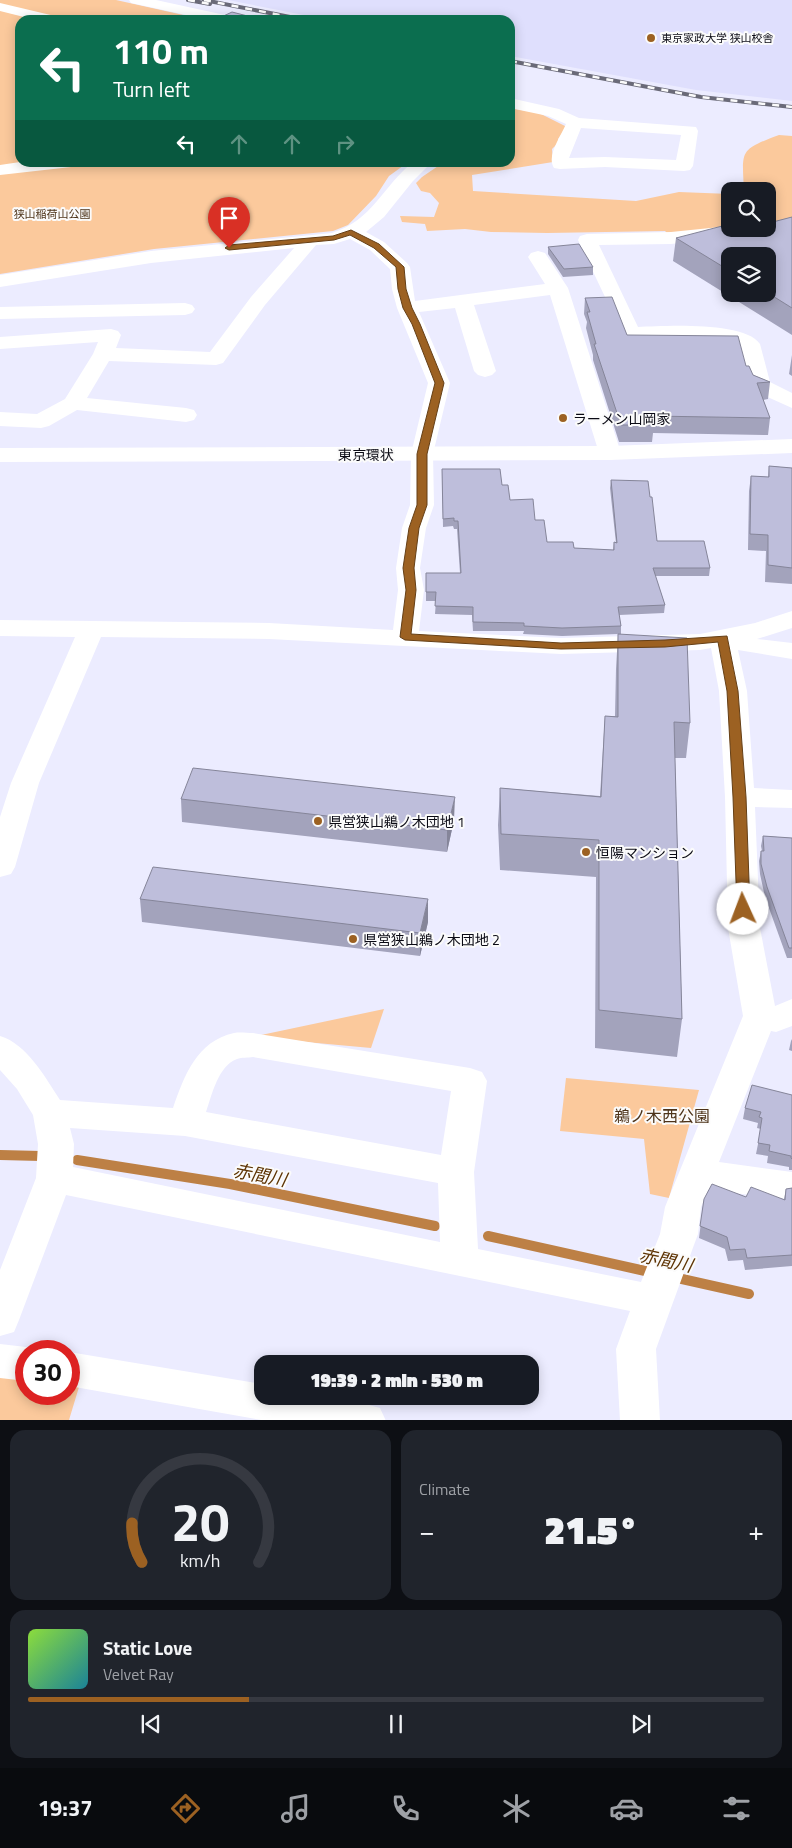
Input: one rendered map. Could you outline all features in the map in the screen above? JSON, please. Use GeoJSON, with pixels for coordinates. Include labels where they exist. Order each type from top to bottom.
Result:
{"type":"FeatureCollection","features":[{"type":"Feature","properties":{"kind":"main road"},"geometry":{"type":"LineString","coordinates":[[136,0],[206,15]]}},
{"type":"Feature","properties":{"kind":"main road"},"geometry":{"type":"LineString","coordinates":[[0,7],[33,15]]}},
{"type":"Feature","properties":{"kind":"main road"},"geometry":{"type":"LineString","coordinates":[[515,104],[562,116],[575,123],[690,131],[684,166],[606,162],[560,164],[560,155],[575,123]]}},
{"type":"Feature","properties":{"kind":"main road"},"geometry":{"type":"LineString","coordinates":[[0,170],[27,167]]}},
{"type":"Feature","properties":{"kind":"main road"},"geometry":{"type":"LineString","coordinates":[[0,313],[151,257],[249,245],[334,238],[351,232],[369,221],[405,177],[418,167]]}},
{"type":"Feature","properties":{"kind":"main road"},"geometry":{"type":"LineString","coordinates":[[351,232],[377,246],[400,267],[402,289],[407,308],[416,324],[439,383],[422,460],[422,505],[414,528],[408,568],[411,590],[405,637]]}},
{"type":"Feature","properties":{"kind":"main road"},"geometry":{"type":"LineString","coordinates":[[721,233],[671,238],[587,240],[631,333],[698,333],[728,335],[744,340],[750,344],[760,385],[792,401]]}},
{"type":"Feature","properties":{"kind":"main road"},"geometry":{"type":"LineString","coordinates":[[103,354],[173,359],[216,359],[258,300],[310,241]]}},
{"type":"Feature","properties":{"kind":"main road"},"geometry":{"type":"LineString","coordinates":[[538,257],[558,288],[610,453]]}},
{"type":"Feature","properties":{"kind":"main road"},"geometry":{"type":"LineString","coordinates":[[56,293],[169,271]]}},
{"type":"Feature","properties":{"kind":"main road"},"geometry":{"type":"LineString","coordinates":[[0,281],[56,293],[185,309]]}},
{"type":"Feature","properties":{"kind":"main road"},"geometry":{"type":"LineString","coordinates":[[407,308],[558,288]]}},
{"type":"Feature","properties":{"kind":"main road"},"geometry":{"type":"LineString","coordinates":[[463,301],[485,371]]}},
{"type":"Feature","properties":{"kind":"main road"},"geometry":{"type":"LineString","coordinates":[[0,343],[111,335],[103,354],[73,403],[41,421],[0,419]]}},
{"type":"Feature","properties":{"kind":"main road"},"geometry":{"type":"LineString","coordinates":[[73,403],[186,415]]}},
{"type":"Feature","properties":{"kind":"main road","name":"東京環状"},"geometry":{"type":"LineString","coordinates":[[0,469],[422,460],[760,449],[792,446]]}},
{"type":"Feature","properties":{"kind":"main road","name":"東京環状"},"geometry":{"type":"LineString","coordinates":[[0,455],[422,460],[613,465],[792,458]]}},
{"type":"Feature","properties":{"kind":"main road"},"geometry":{"type":"LineString","coordinates":[[0,628],[269,631],[561,646],[665,644],[723,638],[761,630],[792,619]]}},
{"type":"Feature","properties":{"kind":"main road"},"geometry":{"type":"LineString","coordinates":[[0,867],[25,783],[92,628]]}},
{"type":"Feature","properties":{"kind":"main road"},"geometry":{"type":"LineString","coordinates":[[723,638],[759,647],[792,651]]}},
{"type":"Feature","properties":{"kind":"main road"},"geometry":{"type":"LineString","coordinates":[[640,1420],[636,1349],[679,1234],[683,1207],[760,1016],[744,928],[740,797],[733,691],[723,638]]}},
{"type":"Feature","properties":{"kind":"main road"},"geometry":{"type":"LineString","coordinates":[[740,797],[792,799]]}},
{"type":"Feature","properties":{"kind":"main road"},"geometry":{"type":"LineString","coordinates":[[760,1016],[776,1020],[792,1011]]}},
{"type":"Feature","properties":{"kind":"main road"},"geometry":{"type":"LineString","coordinates":[[185,1122],[199,1085],[214,1058],[231,1046],[253,1045],[470,1082],[456,1172],[460,1261]]}},
{"type":"Feature","properties":{"kind":"main road"},"geometry":{"type":"LineString","coordinates":[[0,1048],[15,1081],[50,1113],[56,1144],[54,1178],[0,1320]]}},
{"type":"Feature","properties":{"kind":"main road"},"geometry":{"type":"LineString","coordinates":[[50,1113],[185,1122],[456,1172]]}},
{"type":"Feature","properties":{"kind":"main road"},"geometry":{"type":"LineString","coordinates":[[697,1174],[786,1185]]}},
{"type":"Feature","properties":{"kind":"main road"},"geometry":{"type":"LineString","coordinates":[[54,1178],[653,1300]]}},
{"type":"Feature","properties":{"kind":"main road"},"geometry":{"type":"LineString","coordinates":[[0,1361],[15,1363]]}},
{"type":"Feature","properties":{"kind":"main road"},"geometry":{"type":"LineString","coordinates":[[80,1371],[366,1420]]}},
{"type":"Feature","properties":{"kind":"shaded area","name":"東京家政大学 狭山校舎"},"geometry":{"type":"Polygon","coordinates":[[[228,0],[792,0],[792,101],[696,90],[515,57],[515,15],[304,15],[228,0]]]}},
{"type":"Feature","properties":{"kind":"green space","name":"狭山稲荷山公園"},"geometry":{"type":"Polygon","coordinates":[[[0,0],[116,0],[184,15],[15,15],[15,167],[401,167],[389,176],[376,196],[348,225],[333,231],[154,249],[0,274],[0,0]]]}},
{"type":"Feature","properties":{"kind":"green space"},"geometry":{"type":"Polygon","coordinates":[[[515,109],[539,113],[567,127],[558,139],[558,143],[552,149],[553,162],[472,175],[473,191],[636,201],[679,192],[721,194],[721,229],[669,235],[665,231],[547,233],[491,232],[465,229],[427,231],[425,224],[402,222],[400,216],[434,217],[439,203],[430,193],[421,191],[416,183],[437,167],[515,167],[515,109]]]}},
{"type":"Feature","properties":{"kind":"green space"},"geometry":{"type":"Polygon","coordinates":[[[779,135],[792,136],[792,220],[776,222],[776,182],[744,182],[744,159],[750,148],[779,135]]]}},
{"type":"Feature","properties":{"kind":"green space"},"geometry":{"type":"Polygon","coordinates":[[[384,1009],[371,1048],[252,1037],[384,1009]]]}},
{"type":"Feature","properties":{"kind":"green space","name":"鵜ノ木西公園"},"geometry":{"type":"Polygon","coordinates":[[[566,1078],[699,1090],[669,1198],[650,1194],[644,1139],[560,1131],[566,1078]]]}},
{"type":"Feature","properties":{"kind":"green space"},"geometry":{"type":"Polygon","coordinates":[[[0,1373],[15,1375],[15,1405],[74,1405],[69,1420],[0,1420],[0,1373]]]}},
{"type":"Feature","properties":{"kind":"building"},"geometry":{"type":"Polygon","coordinates":[[[232,12],[244,15],[226,15],[232,12]]]}},
{"type":"Feature","properties":{"kind":"building"},"geometry":{"type":"Polygon","coordinates":[[[792,217],[792,308],[776,298],[776,247],[721,247],[721,266],[676,238],[721,226],[721,237],[776,237],[776,221],[792,217]]]}},
{"type":"Feature","properties":{"kind":"building"},"geometry":{"type":"Polygon","coordinates":[[[579,244],[593,267],[564,269],[548,247],[579,244]]]}},
{"type":"Feature","properties":{"kind":"building"},"geometry":{"type":"Polygon","coordinates":[[[612,297],[627,335],[738,336],[746,366],[749,366],[753,375],[770,382],[757,383],[770,418],[652,416],[654,425],[621,425],[594,344],[596,344],[587,312],[590,312],[585,298],[612,297]]]}},
{"type":"Feature","properties":{"kind":"building"},"geometry":{"type":"Polygon","coordinates":[[[769,466],[792,468],[792,568],[768,565],[768,535],[750,534],[751,476],[769,477],[769,466]]]}},
{"type":"Feature","properties":{"kind":"building"},"geometry":{"type":"Polygon","coordinates":[[[442,469],[500,469],[502,485],[508,485],[510,500],[533,499],[535,520],[544,520],[547,542],[573,542],[574,548],[614,550],[614,542],[617,543],[611,480],[648,481],[650,497],[652,497],[657,541],[704,541],[710,568],[653,568],[665,605],[618,607],[621,626],[562,628],[524,626],[524,623],[473,622],[473,607],[435,606],[436,592],[426,592],[426,573],[461,573],[458,521],[454,521],[454,518],[443,519],[442,469]]]}},
{"type":"Feature","properties":{"kind":"building","name":"恒陽マンション"},"geometry":{"type":"Polygon","coordinates":[[[618,634],[687,638],[690,723],[674,722],[682,1019],[599,1010],[599,840],[501,834],[500,788],[601,797],[605,716],[618,717],[618,634]]]}},
{"type":"Feature","properties":{"kind":"building"},"geometry":{"type":"Polygon","coordinates":[[[193,768],[455,797],[447,830],[181,799],[193,768]]]}},
{"type":"Feature","properties":{"kind":"building"},"geometry":{"type":"Polygon","coordinates":[[[763,836],[792,838],[792,948],[789,948],[767,887],[761,864],[761,851],[764,851],[763,836]]]}},
{"type":"Feature","properties":{"kind":"building"},"geometry":{"type":"Polygon","coordinates":[[[153,867],[428,899],[420,933],[140,899],[153,867]]]}},
{"type":"Feature","properties":{"kind":"building"},"geometry":{"type":"Polygon","coordinates":[[[752,1085],[792,1095],[792,1159],[791,1156],[769,1151],[770,1145],[758,1143],[762,1118],[759,1117],[761,1112],[745,1108],[752,1085]]]}},
{"type":"Feature","properties":{"kind":"building"},"geometry":{"type":"Polygon","coordinates":[[[712,1184],[746,1197],[751,1187],[785,1200],[786,1189],[792,1188],[792,1255],[747,1258],[745,1249],[730,1250],[727,1237],[700,1226],[704,1199],[712,1184]]]}},
{"type":"Feature","properties":{"kind":"waterway","name":"赤間川"},"geometry":{"type":"LineString","coordinates":[[0,1155],[41,1156]]}},
{"type":"Feature","properties":{"kind":"waterway","name":"赤間川"},"geometry":{"type":"LineString","coordinates":[[77,1160],[230,1184],[435,1226]]}},
{"type":"Feature","properties":{"kind":"waterway","name":"赤間川"},"geometry":{"type":"LineString","coordinates":[[488,1236],[654,1273]]}},
{"type":"Feature","properties":{"kind":"waterway","name":"赤間川"},"geometry":{"type":"LineString","coordinates":[[673,1277],[749,1294]]}},
{"type":"Feature","properties":{"kind":"railway"},"geometry":{"type":"LineString","coordinates":[[188,0],[210,4]]}},
{"type":"Feature","properties":{"kind":"railway"},"geometry":{"type":"LineString","coordinates":[[204,0],[280,15]]}},
{"type":"Feature","properties":{"kind":"railway"},"geometry":{"type":"LineString","coordinates":[[515,62],[701,97],[792,107]]}},
{"type":"Feature","properties":{"kind":"place","name":"東京家政大学 狭山校舎"},"geometry":{"type":"Point","coordinates":[651,38]}},
{"type":"Feature","properties":{"kind":"place","name":"ラーメン山岡家"},"geometry":{"type":"Point","coordinates":[563,418]}},
{"type":"Feature","properties":{"kind":"place","name":"県営狭山鵜ノ木団地 1"},"geometry":{"type":"Point","coordinates":[318,821]}},
{"type":"Feature","properties":{"kind":"place","name":"恒陽マンション"},"geometry":{"type":"Point","coordinates":[586,852]}},
{"type":"Feature","properties":{"kind":"place","name":"県営狭山鵜ノ木団地 2"},"geometry":{"type":"Point","coordinates":[353,939]}},
{"type":"Feature","properties":{"kind":"route"},"geometry":{"type":"LineString","coordinates":[[229,248],[334,238],[351,232],[377,246],[400,267],[402,289],[407,308],[416,324],[439,383],[422,454],[422,505],[414,528],[408,568],[411,590],[405,637],[561,646],[665,644],[700,642],[723,638],[733,691],[740,797],[743,909]]}}]}
